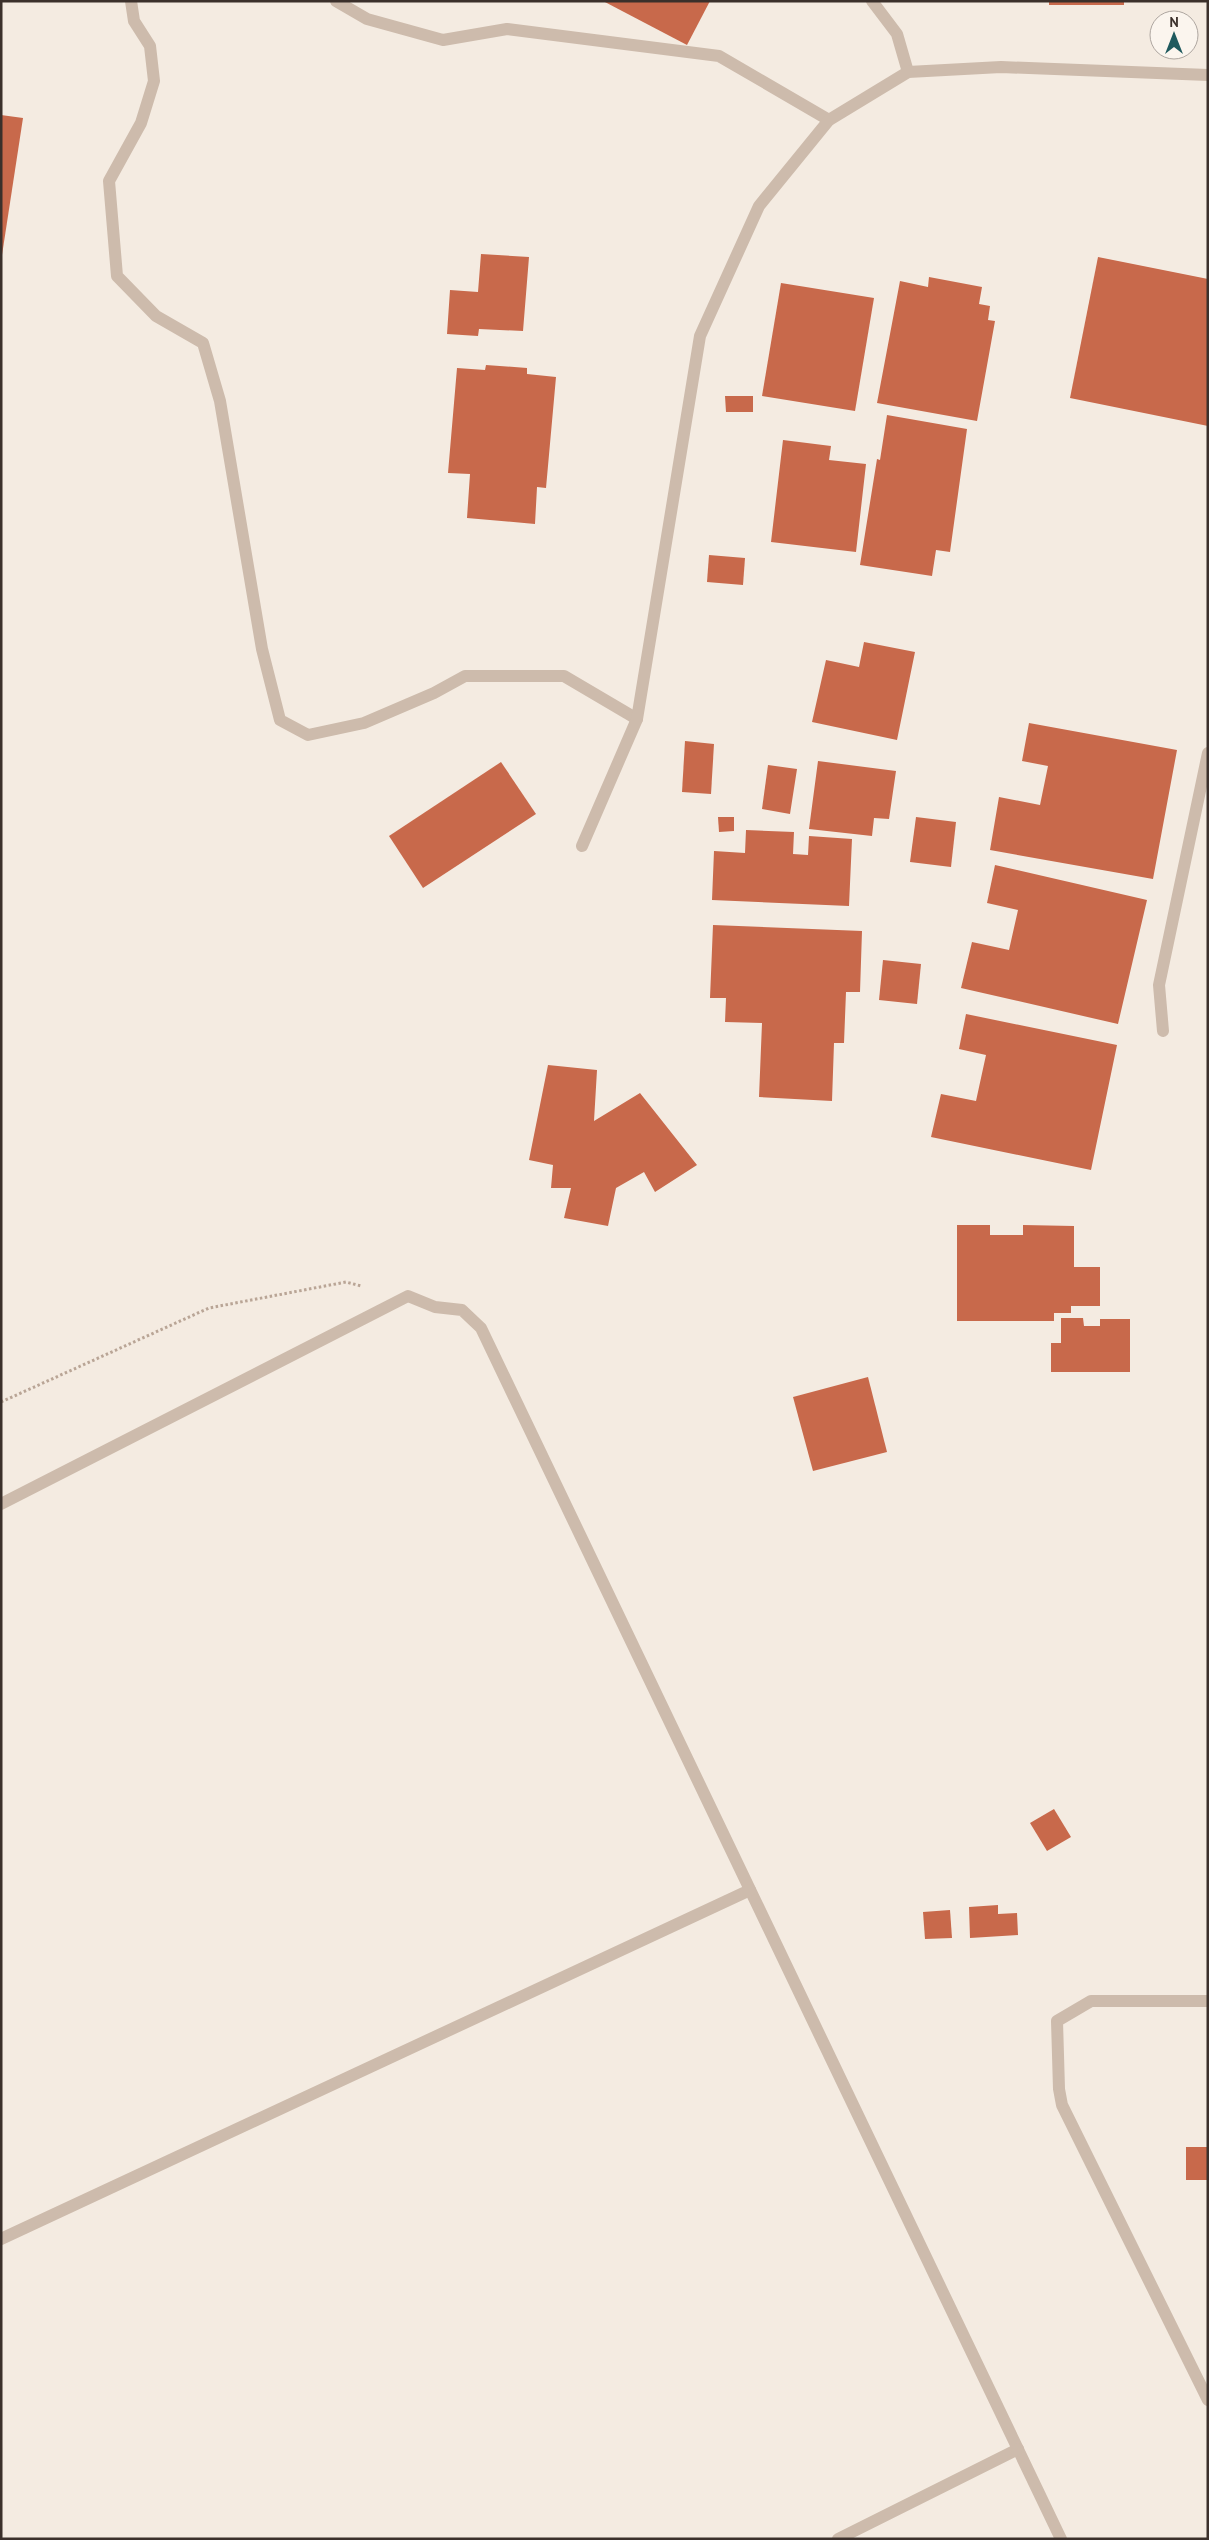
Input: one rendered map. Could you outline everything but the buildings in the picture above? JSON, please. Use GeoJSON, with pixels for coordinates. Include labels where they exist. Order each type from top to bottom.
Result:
{"type":"FeatureCollection","features":[{"type":"Feature","properties":{"kind":"street"},"geometry":{"type":"LineString","coordinates":[[130,1],[134,21],[150,46],[154,81],[141,123],[109,181],[117,276],[156,316],[204,342],[220,401],[262,650],[280,720],[308,735],[364,723],[434,693],[465,676],[564,676],[637,719]]}},
{"type":"Feature","properties":{"kind":"street"},"geometry":{"type":"LineString","coordinates":[[336,1],[367,19],[443,40],[507,29],[719,56],[829,120]]}},
{"type":"Feature","properties":{"kind":"street"},"geometry":{"type":"LineString","coordinates":[[872,1],[897,34],[908,72]]}},
{"type":"Feature","properties":{"kind":"street"},"geometry":{"type":"LineString","coordinates":[[582,846],[637,719],[700,336],[760,206],[829,120],[908,72],[1001,66],[1208,75]]}},
{"type":"Feature","properties":{"kind":"street"},"geometry":{"type":"LineString","coordinates":[[1163,1032],[1159,985],[1208,753]]}},
{"type":"Feature","properties":{"kind":"street"},"geometry":{"type":"LineString","coordinates":[[1,1504],[408,1296],[435,1307],[462,1310],[481,1328],[1061,2539]]}},
{"type":"Feature","properties":{"kind":"street"},"geometry":{"type":"LineString","coordinates":[[1,2240],[750,1890]]}},
{"type":"Feature","properties":{"kind":"street"},"geometry":{"type":"LineString","coordinates":[[1208,2001],[1091,2001],[1057,2021],[1059,2089],[1062,2105],[1208,2400]]}},
{"type":"Feature","properties":{"kind":"street"},"geometry":{"type":"LineString","coordinates":[[838,2539],[1018,2449]]}},
{"type":"Feature","properties":{"kind":"path"},"geometry":{"type":"LineString","coordinates":[[1,1402],[209,1308],[346,1282],[408,1296]]}}]}
